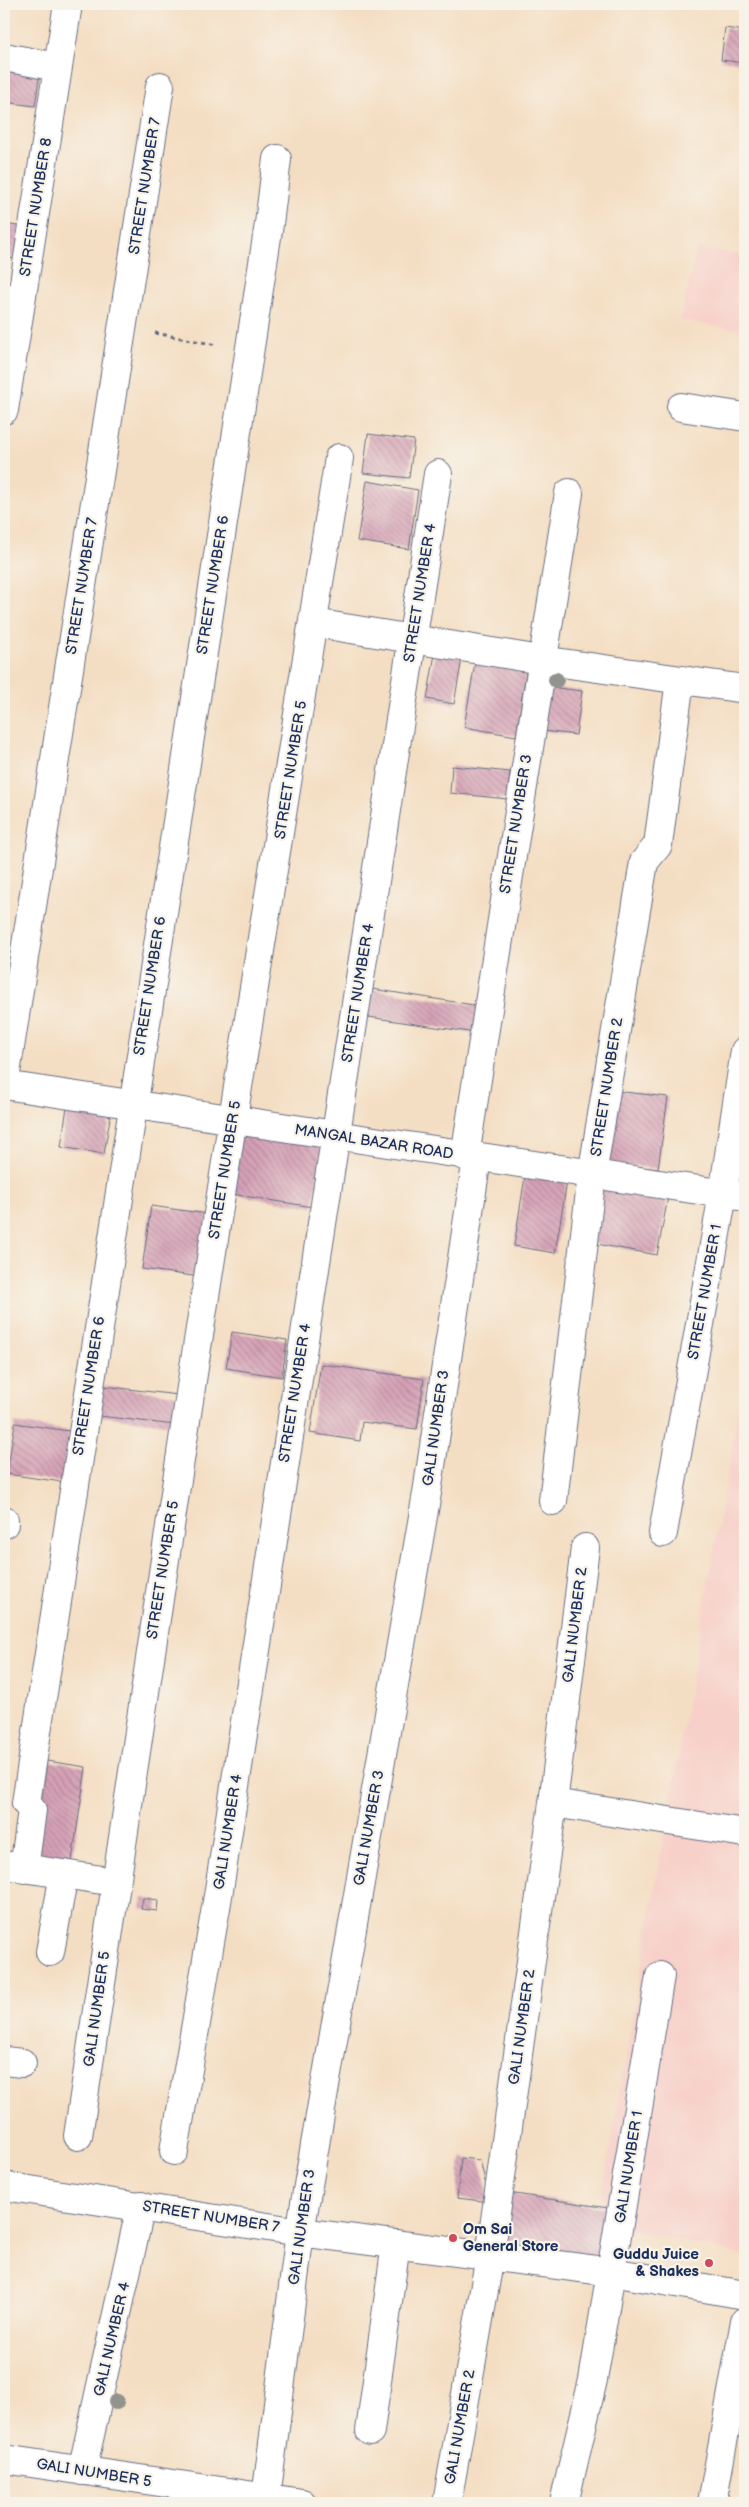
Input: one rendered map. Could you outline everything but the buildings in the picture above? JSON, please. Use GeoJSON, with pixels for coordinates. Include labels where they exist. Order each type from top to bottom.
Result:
{"type":"FeatureCollection","features":[{"type":"Feature","properties":{"kind":"street","name":"STREET NUMBER 8"},"geometry":{"type":"LineString","coordinates":[[4,410],[68,4]]}},
{"type":"Feature","properties":{"kind":"street"},"geometry":{"type":"LineString","coordinates":[[4,58],[57,67]]}},
{"type":"Feature","properties":{"kind":"street","name":"STREET NUMBER 7"},"geometry":{"type":"LineString","coordinates":[[4,1086],[160,86]]}},
{"type":"Feature","properties":{"kind":"street","name":"STREET NUMBER 6"},"geometry":{"type":"LineString","coordinates":[[14,1867],[32,1810],[26,1803],[132,1104],[269,224],[277,159]]}},
{"type":"Feature","properties":{"kind":"street"},"geometry":{"type":"LineString","coordinates":[[681,406],[745,417]]}},
{"type":"Feature","properties":{"kind":"street","name":"STREET NUMBER 5"},"geometry":{"type":"LineString","coordinates":[[115,1882],[233,1121],[339,458]]}},
{"type":"Feature","properties":{"kind":"street","name":"STREET NUMBER 4"},"geometry":{"type":"LineString","coordinates":[[277,1512],[438,474]]}},
{"type":"Feature","properties":{"kind":"street","name":"STREET NUMBER 3"},"geometry":{"type":"LineString","coordinates":[[471,1157],[542,660],[570,492]]}},
{"type":"Feature","properties":{"kind":"street"},"geometry":{"type":"LineString","coordinates":[[314,623],[542,660],[745,689]]}},
{"type":"Feature","properties":{"kind":"street","name":"STREET NUMBER 2"},"geometry":{"type":"LineString","coordinates":[[553,1501],[592,1174],[644,862],[658,845],[680,680]]}},
{"type":"Feature","properties":{"kind":"street","name":"STREET NUMBER 1"},"geometry":{"type":"LineString","coordinates":[[663,1533],[734,1196],[745,1051]]}},
{"type":"Feature","properties":{"kind":"street","name":"MANGAL BAZAR ROAD"},"geometry":{"type":"LineString","coordinates":[[4,1086],[734,1196]]}},
{"type":"Feature","properties":{"kind":"street","name":"GALI NUMBER 3"},"geometry":{"type":"LineString","coordinates":[[266,2498],[300,2232],[427,1493],[471,1157]]}},
{"type":"Feature","properties":{"kind":"street","name":"GALI NUMBER 4"},"geometry":{"type":"LineString","coordinates":[[174,2151],[218,1896],[277,1512]]}},
{"type":"Feature","properties":{"kind":"street","name":"GALI NUMBER 2"},"geometry":{"type":"LineString","coordinates":[[447,2503],[490,2256],[553,1803],[584,1548]]}},
{"type":"Feature","properties":{"kind":"street"},"geometry":{"type":"LineString","coordinates":[[553,1803],[745,1833]]}},
{"type":"Feature","properties":{"kind":"street"},"geometry":{"type":"LineString","coordinates":[[14,1867],[115,1882]]}},
{"type":"Feature","properties":{"kind":"street"},"geometry":{"type":"LineString","coordinates":[[50,1952],[64,1874]]}},
{"type":"Feature","properties":{"kind":"street","name":"GALI NUMBER 5"},"geometry":{"type":"LineString","coordinates":[[78,2136],[115,1882]]}},
{"type":"Feature","properties":{"kind":"street","name":"GALI NUMBER 1"},"geometry":{"type":"LineString","coordinates":[[564,2503],[593,2380],[660,1976]]}},
{"type":"Feature","properties":{"kind":"street","name":"STREET NUMBER 7"},"geometry":{"type":"LineString","coordinates":[[4,2186],[300,2232],[612,2272],[745,2295]]}},
{"type":"Feature","properties":{"kind":"street","name":"GALI NUMBER 4"},"geometry":{"type":"LineString","coordinates":[[82,2471],[141,2206]]}},
{"type":"Feature","properties":{"kind":"street"},"geometry":{"type":"LineString","coordinates":[[370,2431],[396,2244]]}},
{"type":"Feature","properties":{"kind":"street"},"geometry":{"type":"LineString","coordinates":[[712,2503],[745,2321]]}},
{"type":"Feature","properties":{"kind":"street","name":"GALI NUMBER 5"},"geometry":{"type":"LineString","coordinates":[[4,2459],[302,2503]]}},
{"type":"Feature","properties":{"kind":"path"},"geometry":{"type":"LineString","coordinates":[[123,324],[166,337],[206,344],[250,348]]}},
{"type":"Feature","properties":{"kind":"shaded area"},"geometry":{"type":"Polygon","coordinates":[[[697,248],[745,255],[745,331],[680,320],[697,248]]]}},
{"type":"Feature","properties":{"kind":"shaded area"},"geometry":{"type":"Polygon","coordinates":[[[745,1371],[745,2256],[597,2222],[745,1371]]]}},
{"type":"Feature","properties":{"kind":"place","name":"Om Sai General Store"},"geometry":{"type":"Point","coordinates":[453,2238]}},
{"type":"Feature","properties":{"kind":"place","name":"Guddu Juice & Shakes"},"geometry":{"type":"Point","coordinates":[709,2263]}}]}
